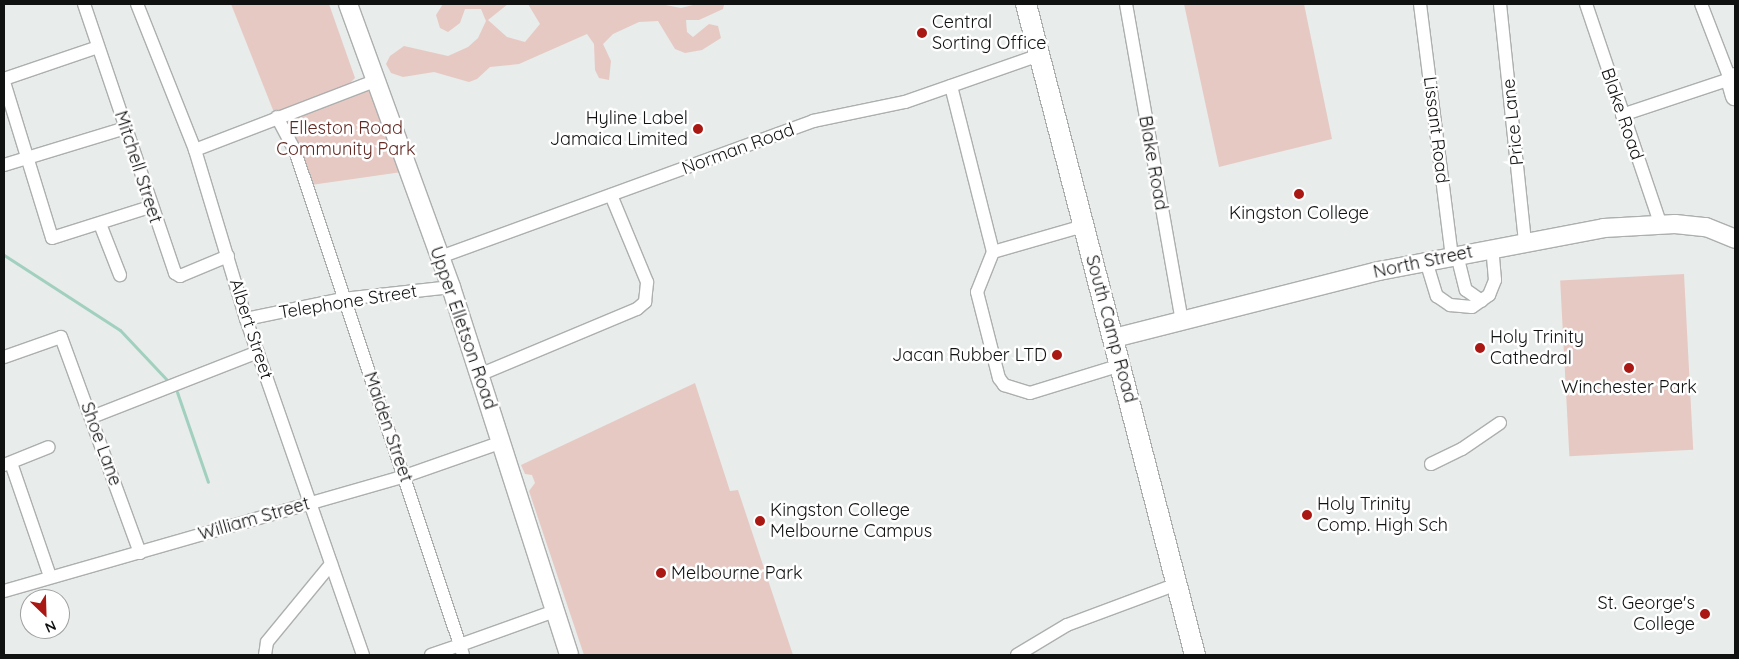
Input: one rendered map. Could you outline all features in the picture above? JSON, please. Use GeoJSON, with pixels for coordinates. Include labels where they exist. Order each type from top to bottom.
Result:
{"type":"FeatureCollection","features":[{"type":"Feature","properties":{"kind":"main road","name":"South Camp Road"},"geometry":{"type":"LineString","coordinates":[[1026,4],[1195,655]]}},
{"type":"Feature","properties":{"kind":"street","name":"Mitchell Street"},"geometry":{"type":"LineString","coordinates":[[84,4],[126,128],[150,207],[177,276],[228,256]]}},
{"type":"Feature","properties":{"kind":"street","name":"Albert Street"},"geometry":{"type":"LineString","coordinates":[[137,4],[195,150],[246,319],[363,655]]}},
{"type":"Feature","properties":{"kind":"street","name":"Upper Elletson Road"},"geometry":{"type":"LineString","coordinates":[[348,4],[451,287],[569,655]]}},
{"type":"Feature","properties":{"kind":"street","name":"Blake Road"},"geometry":{"type":"LineString","coordinates":[[1126,4],[1182,322]]}},
{"type":"Feature","properties":{"kind":"street","name":"Lissant Road"},"geometry":{"type":"LineString","coordinates":[[1420,4],[1455,255],[1466,290]]}},
{"type":"Feature","properties":{"kind":"street","name":"Price Lane"},"geometry":{"type":"LineString","coordinates":[[1500,4],[1525,241]]}},
{"type":"Feature","properties":{"kind":"street","name":"Blake Road"},"geometry":{"type":"LineString","coordinates":[[1586,4],[1660,223]]}},
{"type":"Feature","properties":{"kind":"street"},"geometry":{"type":"LineString","coordinates":[[1701,4],[1732,78],[1735,96]]}},
{"type":"Feature","properties":{"kind":"street"},"geometry":{"type":"LineString","coordinates":[[98,47],[4,80],[26,159],[52,238],[150,207]]}},
{"type":"Feature","properties":{"kind":"street","name":"Norman Road"},"geometry":{"type":"LineString","coordinates":[[440,257],[813,121],[842,113],[884,108],[1039,55]]}},
{"type":"Feature","properties":{"kind":"street"},"geometry":{"type":"LineString","coordinates":[[1622,115],[1732,78]]}},
{"type":"Feature","properties":{"kind":"street"},"geometry":{"type":"LineString","coordinates":[[195,150],[375,81]]}},
{"type":"Feature","properties":{"kind":"street"},"geometry":{"type":"LineString","coordinates":[[951,86],[993,252],[977,292],[999,378],[1004,386],[1030,393],[1121,365]]}},
{"type":"Feature","properties":{"kind":"street","name":"Maiden Street"},"geometry":{"type":"LineString","coordinates":[[277,117],[295,151],[406,476],[462,650]]}},
{"type":"Feature","properties":{"kind":"street"},"geometry":{"type":"LineString","coordinates":[[4,165],[126,128]]}},
{"type":"Feature","properties":{"kind":"street"},"geometry":{"type":"LineString","coordinates":[[479,375],[637,309],[645,302],[647,282],[611,195]]}},
{"type":"Feature","properties":{"kind":"street","name":"North Street"},"geometry":{"type":"LineString","coordinates":[[1114,338],[1426,261],[1525,241],[1604,228],[1660,223],[1706,227],[1735,239]]}},
{"type":"Feature","properties":{"kind":"street"},"geometry":{"type":"LineString","coordinates":[[100,224],[120,275]]}},
{"type":"Feature","properties":{"kind":"street"},"geometry":{"type":"LineString","coordinates":[[993,252],[1083,226]]}},
{"type":"Feature","properties":{"kind":"street"},"geometry":{"type":"LineString","coordinates":[[1706,227],[1735,228]]}},
{"type":"Feature","properties":{"kind":"street"},"geometry":{"type":"LineString","coordinates":[[1426,261],[1437,296],[1458,305],[1472,307],[1489,295],[1495,280],[1492,248]]}},
{"type":"Feature","properties":{"kind":"street","name":"Telephone Street"},"geometry":{"type":"LineString","coordinates":[[246,319],[344,299],[451,287]]}},
{"type":"Feature","properties":{"kind":"street"},"geometry":{"type":"LineString","coordinates":[[1458,305],[1466,290],[1482,301]]}},
{"type":"Feature","properties":{"kind":"street","name":"Shoe Lane"},"geometry":{"type":"LineString","coordinates":[[4,358],[61,337],[92,417],[140,552]]}},
{"type":"Feature","properties":{"kind":"street"},"geometry":{"type":"LineString","coordinates":[[92,417],[258,352]]}},
{"type":"Feature","properties":{"kind":"street"},"geometry":{"type":"LineString","coordinates":[[1431,464],[1462,449],[1500,423]]}},
{"type":"Feature","properties":{"kind":"street","name":"William Street"},"geometry":{"type":"LineString","coordinates":[[4,591],[50,576],[406,476],[502,442]]}},
{"type":"Feature","properties":{"kind":"street"},"geometry":{"type":"LineString","coordinates":[[49,447],[8,464],[50,576]]}},
{"type":"Feature","properties":{"kind":"street"},"geometry":{"type":"LineString","coordinates":[[265,655],[267,642],[331,564]]}},
{"type":"Feature","properties":{"kind":"street"},"geometry":{"type":"LineString","coordinates":[[1017,655],[1067,625],[1177,584]]}},
{"type":"Feature","properties":{"kind":"street"},"geometry":{"type":"LineString","coordinates":[[431,655],[462,650],[555,611]]}},
{"type":"Feature","properties":{"kind":"green space"},"geometry":{"type":"Polygon","coordinates":[[[231,4],[329,4],[355,78],[347,86],[275,115],[231,4]]]}},
{"type":"Feature","properties":{"kind":"green space"},"geometry":{"type":"Polygon","coordinates":[[[443,4],[508,4],[488,20],[507,37],[525,42],[540,24],[528,4],[660,4],[681,8],[697,4],[724,5],[723,9],[699,20],[686,20],[687,32],[693,37],[709,24],[718,26],[721,38],[702,50],[685,53],[675,49],[658,21],[639,22],[613,34],[603,44],[611,61],[609,80],[599,78],[595,70],[594,44],[587,34],[519,64],[490,67],[477,79],[469,82],[434,72],[403,77],[391,73],[386,64],[390,56],[404,46],[448,56],[468,47],[478,38],[486,21],[481,9],[465,9],[460,23],[448,32],[440,28],[436,15],[443,4]]]}},
{"type":"Feature","properties":{"kind":"green space"},"geometry":{"type":"Polygon","coordinates":[[[1184,4],[1304,4],[1332,139],[1219,167],[1184,4]]]}},
{"type":"Feature","properties":{"kind":"green space","name":"Elleston Road Community Park"},"geometry":{"type":"Polygon","coordinates":[[[371,87],[402,172],[311,185],[284,124],[287,118],[371,87]]]}},
{"type":"Feature","properties":{"kind":"green space","name":"Winchester Park"},"geometry":{"type":"Polygon","coordinates":[[[1684,274],[1693,450],[1569,456],[1560,280],[1684,274]]]}},
{"type":"Feature","properties":{"kind":"green space","name":"Melbourne Park"},"geometry":{"type":"Polygon","coordinates":[[[695,383],[730,491],[738,490],[793,655],[584,655],[529,491],[535,483],[532,475],[525,474],[521,465],[695,383]]]}},
{"type":"Feature","properties":{"kind":"waterway"},"geometry":{"type":"LineString","coordinates":[[4,255],[120,330],[168,381]]}},
{"type":"Feature","properties":{"kind":"waterway"},"geometry":{"type":"LineString","coordinates":[[177,392],[208,482]]}},
{"type":"Feature","properties":{"kind":"place","name":"Central Sorting Office"},"geometry":{"type":"Point","coordinates":[922,33]}},
{"type":"Feature","properties":{"kind":"place","name":"Hyline Label Jamaica Limited"},"geometry":{"type":"Point","coordinates":[698,129]}},
{"type":"Feature","properties":{"kind":"place","name":"Kingston College"},"geometry":{"type":"Point","coordinates":[1299,194]}},
{"type":"Feature","properties":{"kind":"place","name":"Holy Trinity Cathedral"},"geometry":{"type":"Point","coordinates":[1480,348]}},
{"type":"Feature","properties":{"kind":"place","name":"Jacan Rubber LTD"},"geometry":{"type":"Point","coordinates":[1057,355]}},
{"type":"Feature","properties":{"kind":"place","name":"Winchester Park"},"geometry":{"type":"Point","coordinates":[1629,368]}},
{"type":"Feature","properties":{"kind":"place","name":"Holy Trinity Comp. High Sch"},"geometry":{"type":"Point","coordinates":[1307,515]}},
{"type":"Feature","properties":{"kind":"place","name":"Kingston College Melbourne Campus"},"geometry":{"type":"Point","coordinates":[760,521]}},
{"type":"Feature","properties":{"kind":"place","name":"Melbourne Park"},"geometry":{"type":"Point","coordinates":[661,573]}},
{"type":"Feature","properties":{"kind":"place","name":"St. George's College"},"geometry":{"type":"Point","coordinates":[1705,614]}}]}
